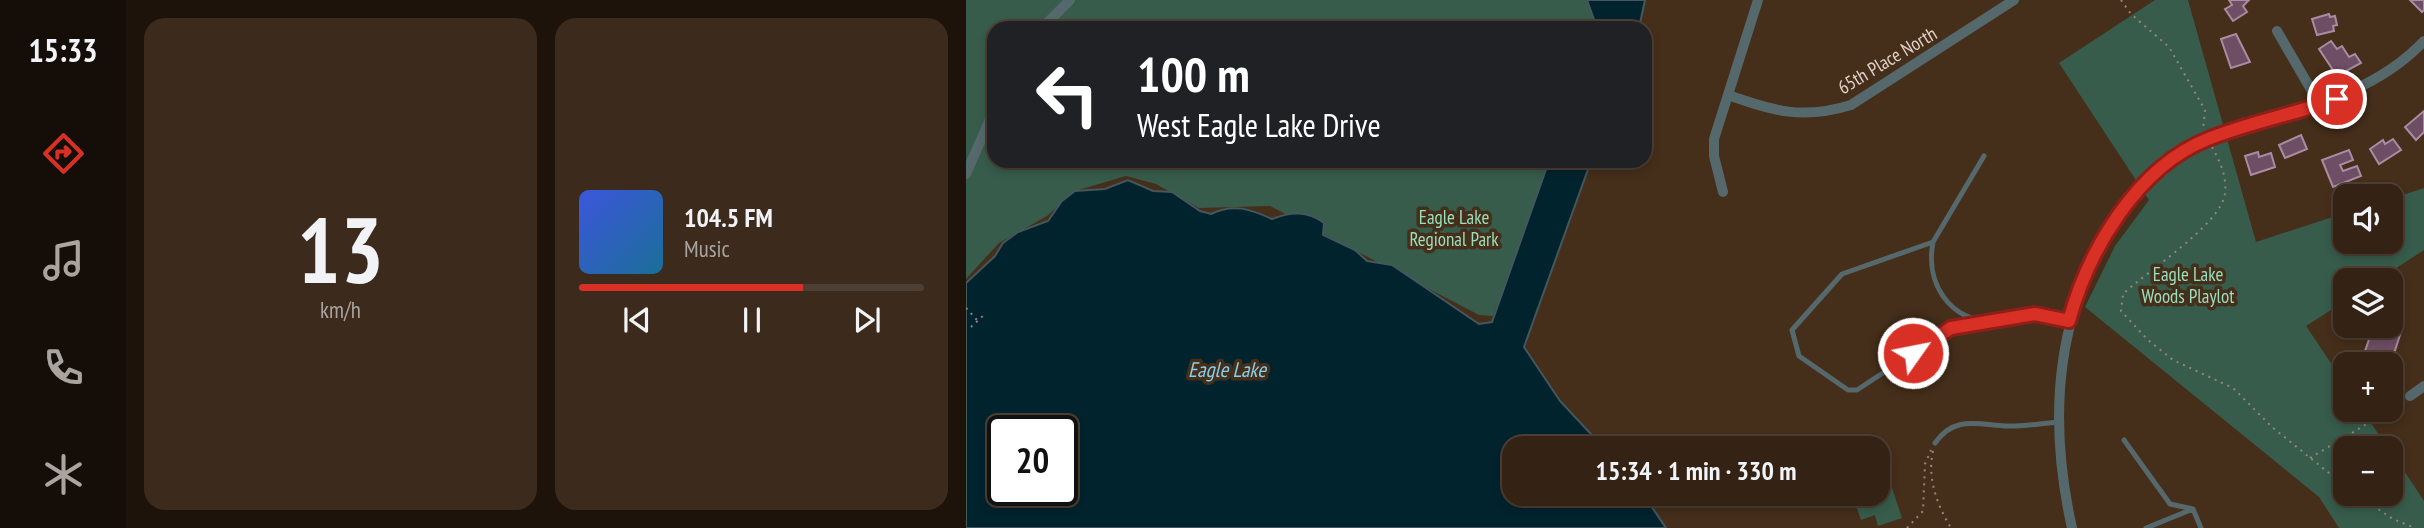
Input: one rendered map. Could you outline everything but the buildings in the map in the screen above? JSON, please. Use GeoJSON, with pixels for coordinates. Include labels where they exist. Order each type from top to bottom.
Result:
{"type":"FeatureCollection","features":[{"type":"Feature","properties":{"kind":"street"},"geometry":{"type":"LineString","coordinates":[[1049,21],[1070,0]]}},
{"type":"Feature","properties":{"kind":"street"},"geometry":{"type":"LineString","coordinates":[[1723,192],[1714,156],[1714,139],[1758,0]]}},
{"type":"Feature","properties":{"kind":"street","name":"65th Place North"},"geometry":{"type":"LineString","coordinates":[[1728,95],[1785,113],[1828,112],[1851,105],[2014,0]]}},
{"type":"Feature","properties":{"kind":"street"},"geometry":{"type":"LineString","coordinates":[[2277,32],[2320,105]]}},
{"type":"Feature","properties":{"kind":"street"},"geometry":{"type":"LineString","coordinates":[[2072,528],[2062,472],[2060,422],[2063,360],[2075,299],[2101,242],[2136,194],[2179,154],[2207,139],[2320,105],[2382,76],[2424,41]]}},
{"type":"Feature","properties":{"kind":"street"},"geometry":{"type":"LineString","coordinates":[[966,174],[987,126]]}},
{"type":"Feature","properties":{"kind":"street"},"geometry":{"type":"LineString","coordinates":[[2410,396],[2424,386]]}},
{"type":"Feature","properties":{"kind":"lane"},"geometry":{"type":"LineString","coordinates":[[1984,156],[1933,242],[1930,257],[1937,290],[1951,309],[1992,321]]}},
{"type":"Feature","properties":{"kind":"lane"},"geometry":{"type":"LineString","coordinates":[[1933,242],[1842,274],[1792,330],[1798,356],[1848,390],[1857,390],[1951,328],[2035,314],[2069,321]]}},
{"type":"Feature","properties":{"kind":"lane"},"geometry":{"type":"LineString","coordinates":[[1935,443],[1942,432],[1959,423],[1976,421],[2006,426],[2060,422]]}},
{"type":"Feature","properties":{"kind":"lane"},"geometry":{"type":"LineString","coordinates":[[2124,440],[2170,504],[2193,509]]}},
{"type":"Feature","properties":{"kind":"lane"},"geometry":{"type":"LineString","coordinates":[[2146,528],[2193,509]]}},
{"type":"Feature","properties":{"kind":"lane"},"geometry":{"type":"LineString","coordinates":[[2193,509],[2201,528]]}},
{"type":"Feature","properties":{"kind":"path"},"geometry":{"type":"LineString","coordinates":[[2121,0],[2131,14],[2169,47],[2205,110],[2203,129],[2222,167],[2225,195],[2213,220],[2123,293],[2122,311],[2148,340],[2173,360],[2233,388],[2309,459],[2333,477]]}},
{"type":"Feature","properties":{"kind":"path"},"geometry":{"type":"LineString","coordinates":[[966,307],[978,321]]}},
{"type":"Feature","properties":{"kind":"path"},"geometry":{"type":"LineString","coordinates":[[971,327],[985,314]]}},
{"type":"Feature","properties":{"kind":"path"},"geometry":{"type":"LineString","coordinates":[[2403,401],[2410,396]]}},
{"type":"Feature","properties":{"kind":"path"},"geometry":{"type":"LineString","coordinates":[[2309,459],[2369,422]]}},
{"type":"Feature","properties":{"kind":"path"},"geometry":{"type":"LineString","coordinates":[[1907,528],[1923,511],[1925,464],[1935,443]]}},
{"type":"Feature","properties":{"kind":"path"},"geometry":{"type":"LineString","coordinates":[[1935,443],[1931,465],[1936,502],[1951,528]]}},
{"type":"Feature","properties":{"kind":"path"},"geometry":{"type":"LineString","coordinates":[[2373,506],[2393,519],[2415,528]]}},
{"type":"Feature","properties":{"kind":"green space","name":"Eagle Lake Regional Park"},"geometry":{"type":"Polygon","coordinates":[[[966,0],[1627,0],[1613,21],[987,21],[987,168],[1548,168],[1493,316],[1479,315],[1270,206],[1199,208],[1156,184],[1126,176],[1075,191],[1047,216],[999,243],[966,279],[966,0]]]}},
{"type":"Feature","properties":{"kind":"green space","name":"Eagle Lake Woods Playlot"},"geometry":{"type":"Polygon","coordinates":[[[2155,0],[2188,0],[2256,242],[2333,217],[2333,254],[2403,254],[2403,195],[2424,188],[2424,250],[2396,268],[2333,268],[2333,309],[2306,326],[2333,366],[2333,422],[2370,422],[2380,436],[2333,436],[2333,506],[2403,506],[2403,469],[2424,501],[2424,528],[2339,528],[2319,497],[2085,307],[2115,246],[2149,200],[2059,63],[2155,0]]]}},
{"type":"Feature","properties":{"kind":"green space"},"geometry":{"type":"Polygon","coordinates":[[[1890,482],[1902,518],[1878,526],[1875,515],[1861,520],[1856,506],[1890,506],[1890,482]]]}},
{"type":"Feature","properties":{"kind":"water"},"geometry":{"type":"Polygon","coordinates":[[[1587,0],[1645,0],[1640,21],[1594,21],[1587,0]]]}},
{"type":"Feature","properties":{"kind":"water","name":"Eagle Lake"},"geometry":{"type":"Polygon","coordinates":[[[1547,168],[1588,168],[1524,347],[1560,401],[1593,436],[1502,436],[1502,506],[1651,506],[1666,528],[966,528],[966,283],[995,256],[1003,243],[1018,232],[1048,221],[1062,201],[1075,191],[1105,189],[1128,180],[1153,191],[1172,192],[1200,211],[1211,214],[1234,208],[1249,210],[1272,219],[1305,214],[1324,223],[1323,235],[1355,250],[1367,261],[1392,265],[1479,324],[1492,322],[1547,168]]]}},
{"type":"Feature","properties":{"kind":"route"},"geometry":{"type":"LineString","coordinates":[[1913,353],[1951,328],[2035,314],[2069,321],[2075,299],[2101,242],[2136,194],[2179,154],[2207,139],[2235,129],[2337,99]]}}]}
